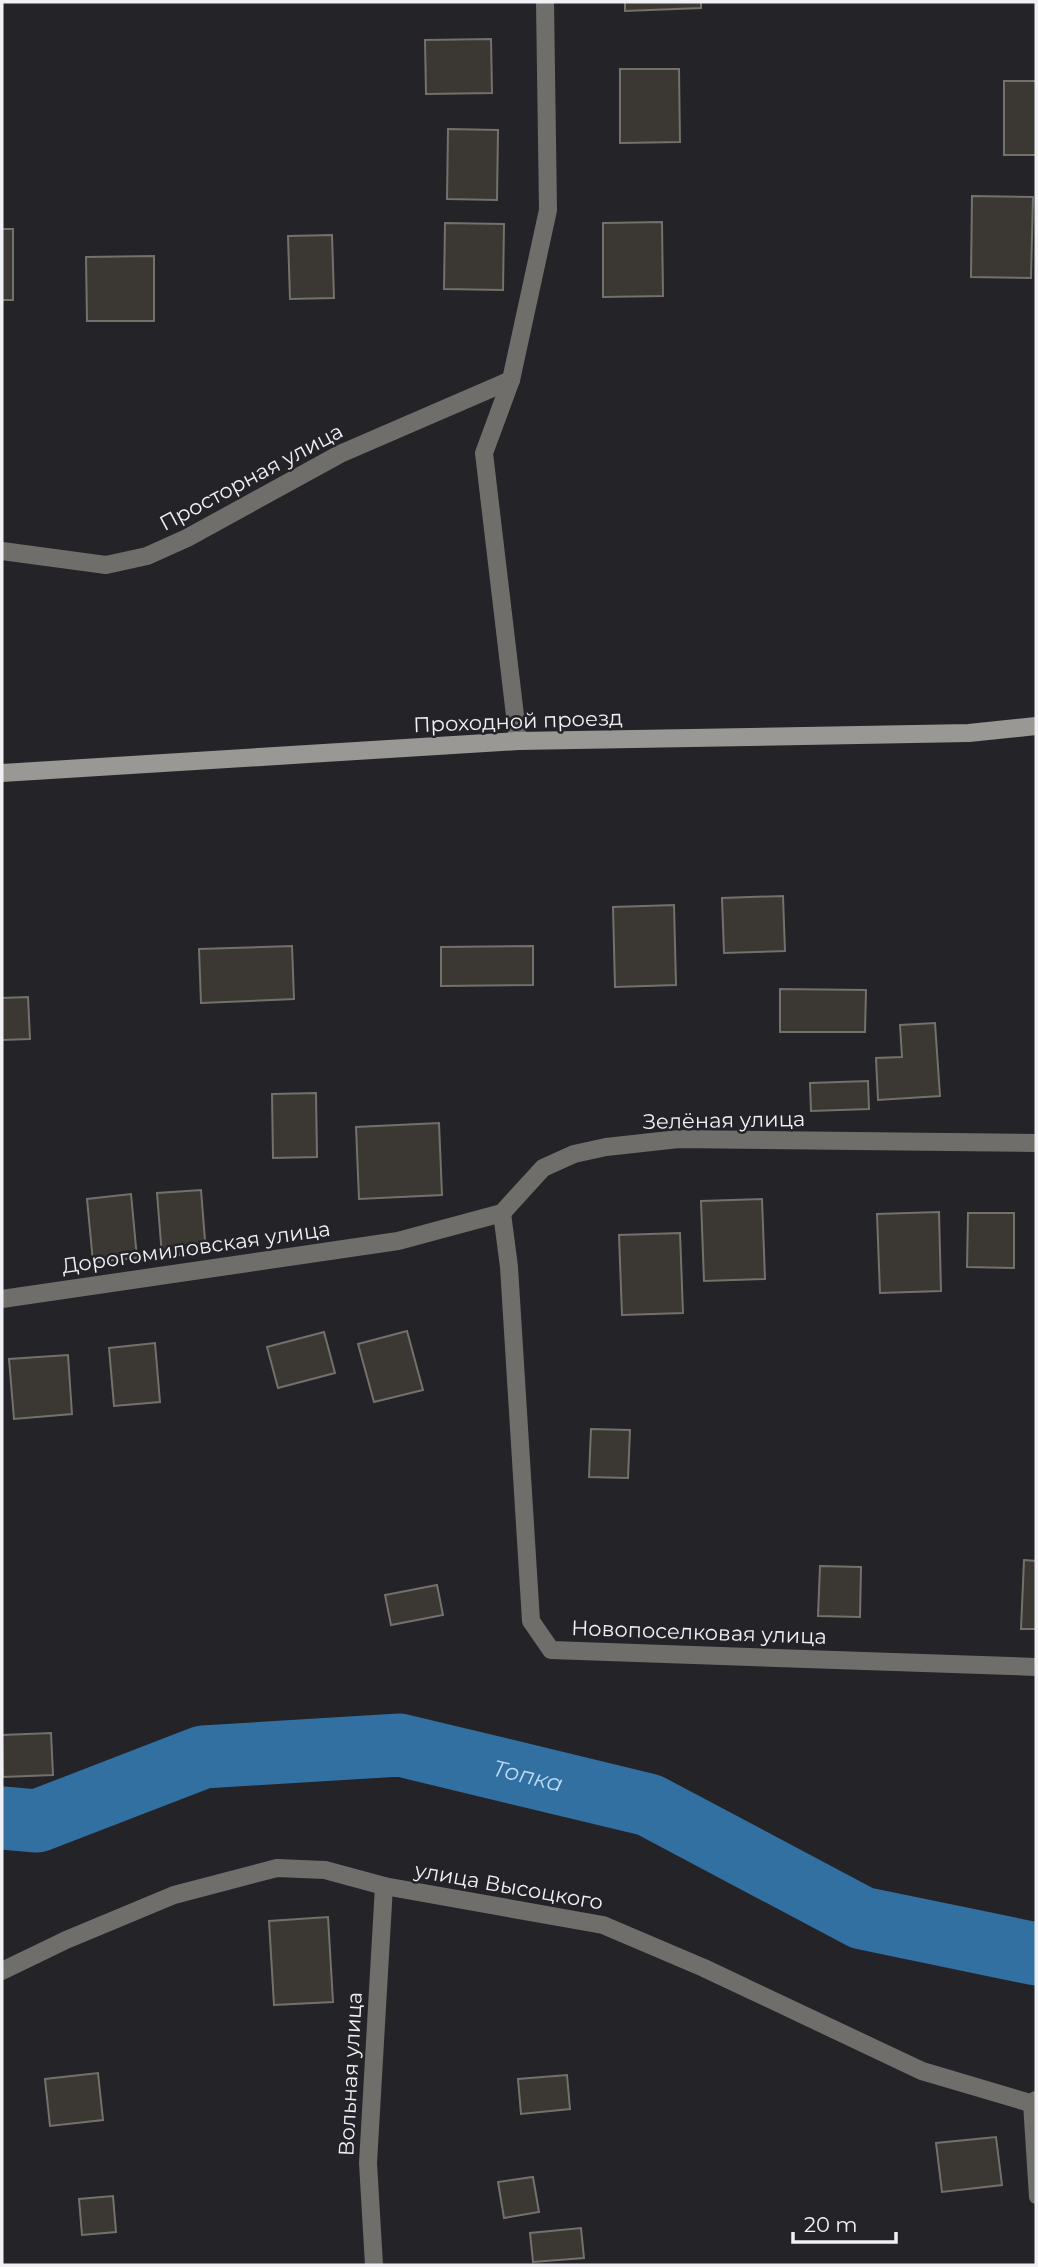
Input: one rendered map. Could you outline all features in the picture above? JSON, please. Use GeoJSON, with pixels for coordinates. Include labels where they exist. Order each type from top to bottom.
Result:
{"type":"FeatureCollection","features":[{"type":"Feature","properties":{"kind":"street"},"geometry":{"type":"LineString","coordinates":[[518,741],[484,453],[511,380],[548,210],[545,2]]}},
{"type":"Feature","properties":{"kind":"street","name":"Просторная улица"},"geometry":{"type":"LineString","coordinates":[[2,551],[106,565],[147,556],[187,538],[340,454],[511,380]]}},
{"type":"Feature","properties":{"kind":"street","name":"Проходной проезд"},"geometry":{"type":"LineString","coordinates":[[2,774],[518,741],[969,733],[1036,726]]}},
{"type":"Feature","properties":{"kind":"street","name":"Зелёная улица"},"geometry":{"type":"LineString","coordinates":[[502,1213],[543,1168],[574,1154],[607,1147],[679,1139],[1036,1143]]}},
{"type":"Feature","properties":{"kind":"street","name":"Дорогомиловская улица"},"geometry":{"type":"LineString","coordinates":[[2,1298],[398,1241],[502,1213]]}},
{"type":"Feature","properties":{"kind":"street","name":"Новопоселковая улица"},"geometry":{"type":"LineString","coordinates":[[502,1213],[509,1267],[531,1621],[551,1650],[1036,1667]]}},
{"type":"Feature","properties":{"kind":"street","name":"улица Высоцкого"},"geometry":{"type":"LineString","coordinates":[[2,1971],[66,1940],[174,1895],[277,1868],[325,1870],[384,1886],[603,1925],[704,1968],[922,2071],[1033,2101]]}},
{"type":"Feature","properties":{"kind":"street","name":"Вольная улица"},"geometry":{"type":"LineString","coordinates":[[374,2265],[368,2163],[384,1886]]}},
{"type":"Feature","properties":{"kind":"lane"},"geometry":{"type":"LineString","coordinates":[[1033,2101],[1036,2197]]}},
{"type":"Feature","properties":{"kind":"building"},"geometry":{"type":"Polygon","coordinates":[[[625,2],[701,2],[701,8],[625,11],[625,2]]]}},
{"type":"Feature","properties":{"kind":"building"},"geometry":{"type":"Polygon","coordinates":[[[491,39],[492,93],[426,94],[425,40],[491,39]]]}},
{"type":"Feature","properties":{"kind":"building"},"geometry":{"type":"Polygon","coordinates":[[[620,69],[679,69],[680,142],[620,143],[620,69]]]}},
{"type":"Feature","properties":{"kind":"building"},"geometry":{"type":"Polygon","coordinates":[[[1004,81],[1036,81],[1036,155],[1004,155],[1004,81]]]}},
{"type":"Feature","properties":{"kind":"building"},"geometry":{"type":"Polygon","coordinates":[[[448,129],[498,130],[497,200],[447,199],[448,129]]]}},
{"type":"Feature","properties":{"kind":"building"},"geometry":{"type":"Polygon","coordinates":[[[972,196],[1033,197],[1031,278],[971,277],[972,196]]]}},
{"type":"Feature","properties":{"kind":"building"},"geometry":{"type":"Polygon","coordinates":[[[662,222],[663,296],[603,297],[603,223],[662,222]]]}},
{"type":"Feature","properties":{"kind":"building"},"geometry":{"type":"Polygon","coordinates":[[[445,223],[504,224],[503,290],[444,289],[445,223]]]}},
{"type":"Feature","properties":{"kind":"building"},"geometry":{"type":"Polygon","coordinates":[[[2,229],[13,229],[13,300],[2,300],[2,229]]]}},
{"type":"Feature","properties":{"kind":"building"},"geometry":{"type":"Polygon","coordinates":[[[332,235],[334,298],[290,299],[288,236],[332,235]]]}},
{"type":"Feature","properties":{"kind":"building"},"geometry":{"type":"Polygon","coordinates":[[[154,256],[154,321],[87,321],[86,257],[154,256]]]}},
{"type":"Feature","properties":{"kind":"building"},"geometry":{"type":"Polygon","coordinates":[[[783,896],[785,951],[724,953],[722,898],[783,896]]]}},
{"type":"Feature","properties":{"kind":"building"},"geometry":{"type":"Polygon","coordinates":[[[674,905],[676,985],[615,987],[613,907],[674,905]]]}},
{"type":"Feature","properties":{"kind":"building"},"geometry":{"type":"Polygon","coordinates":[[[292,946],[294,999],[201,1003],[199,949],[292,946]]]}},
{"type":"Feature","properties":{"kind":"building"},"geometry":{"type":"Polygon","coordinates":[[[533,946],[533,985],[441,986],[441,947],[533,946]]]}},
{"type":"Feature","properties":{"kind":"building"},"geometry":{"type":"Polygon","coordinates":[[[780,989],[866,990],[865,1032],[780,1032],[780,989]]]}},
{"type":"Feature","properties":{"kind":"building"},"geometry":{"type":"Polygon","coordinates":[[[28,997],[30,1039],[2,1040],[2,998],[28,997]]]}},
{"type":"Feature","properties":{"kind":"building"},"geometry":{"type":"Polygon","coordinates":[[[935,1023],[940,1096],[878,1100],[876,1058],[902,1057],[900,1025],[935,1023]]]}},
{"type":"Feature","properties":{"kind":"building"},"geometry":{"type":"Polygon","coordinates":[[[868,1081],[869,1109],[811,1111],[810,1083],[868,1081]]]}},
{"type":"Feature","properties":{"kind":"building"},"geometry":{"type":"Polygon","coordinates":[[[316,1093],[317,1157],[273,1158],[272,1094],[316,1093]]]}},
{"type":"Feature","properties":{"kind":"building"},"geometry":{"type":"Polygon","coordinates":[[[439,1123],[442,1195],[359,1199],[356,1127],[439,1123]]]}},
{"type":"Feature","properties":{"kind":"building"},"geometry":{"type":"Polygon","coordinates":[[[201,1190],[206,1253],[162,1256],[157,1193],[201,1190]]]}},
{"type":"Feature","properties":{"kind":"building"},"geometry":{"type":"Polygon","coordinates":[[[131,1194],[137,1258],[93,1262],[87,1199],[131,1194]]]}},
{"type":"Feature","properties":{"kind":"building"},"geometry":{"type":"Polygon","coordinates":[[[762,1199],[765,1279],[704,1281],[701,1201],[762,1199]]]}},
{"type":"Feature","properties":{"kind":"building"},"geometry":{"type":"Polygon","coordinates":[[[939,1212],[941,1291],[880,1293],[877,1214],[939,1212]]]}},
{"type":"Feature","properties":{"kind":"building"},"geometry":{"type":"Polygon","coordinates":[[[968,1213],[1014,1213],[1014,1268],[967,1267],[968,1213]]]}},
{"type":"Feature","properties":{"kind":"building"},"geometry":{"type":"Polygon","coordinates":[[[680,1233],[683,1313],[622,1315],[619,1235],[680,1233]]]}},
{"type":"Feature","properties":{"kind":"building"},"geometry":{"type":"Polygon","coordinates":[[[407,1331],[423,1390],[374,1402],[358,1344],[407,1331]]]}},
{"type":"Feature","properties":{"kind":"building"},"geometry":{"type":"Polygon","coordinates":[[[324,1332],[335,1373],[278,1388],[267,1347],[324,1332]]]}},
{"type":"Feature","properties":{"kind":"building"},"geometry":{"type":"Polygon","coordinates":[[[155,1343],[160,1402],[114,1406],[109,1348],[155,1343]]]}},
{"type":"Feature","properties":{"kind":"building"},"geometry":{"type":"Polygon","coordinates":[[[68,1355],[72,1414],[14,1419],[9,1359],[68,1355]]]}},
{"type":"Feature","properties":{"kind":"building"},"geometry":{"type":"Polygon","coordinates":[[[591,1429],[630,1430],[628,1478],[589,1477],[591,1429]]]}},
{"type":"Feature","properties":{"kind":"building"},"geometry":{"type":"Polygon","coordinates":[[[1024,1560],[1036,1561],[1036,1629],[1021,1629],[1024,1560]]]}},
{"type":"Feature","properties":{"kind":"building"},"geometry":{"type":"Polygon","coordinates":[[[820,1566],[861,1567],[860,1617],[818,1616],[820,1566]]]}},
{"type":"Feature","properties":{"kind":"building"},"geometry":{"type":"Polygon","coordinates":[[[437,1585],[443,1615],[391,1625],[385,1595],[437,1585]]]}},
{"type":"Feature","properties":{"kind":"building"},"geometry":{"type":"Polygon","coordinates":[[[51,1733],[53,1775],[3,1777],[2,1735],[51,1733]]]}},
{"type":"Feature","properties":{"kind":"building"},"geometry":{"type":"Polygon","coordinates":[[[328,1917],[333,2002],[274,2005],[269,1921],[328,1917]]]}},
{"type":"Feature","properties":{"kind":"building"},"geometry":{"type":"Polygon","coordinates":[[[98,2073],[103,2120],[50,2126],[45,2079],[98,2073]]]}},
{"type":"Feature","properties":{"kind":"building"},"geometry":{"type":"Polygon","coordinates":[[[567,2075],[570,2109],[521,2114],[518,2079],[567,2075]]]}},
{"type":"Feature","properties":{"kind":"building"},"geometry":{"type":"Polygon","coordinates":[[[996,2137],[1002,2185],[942,2192],[936,2143],[996,2137]]]}},
{"type":"Feature","properties":{"kind":"building"},"geometry":{"type":"Polygon","coordinates":[[[533,2177],[539,2212],[504,2218],[498,2182],[533,2177]]]}},
{"type":"Feature","properties":{"kind":"building"},"geometry":{"type":"Polygon","coordinates":[[[113,2196],[116,2232],[82,2235],[79,2199],[113,2196]]]}},
{"type":"Feature","properties":{"kind":"building"},"geometry":{"type":"Polygon","coordinates":[[[581,2228],[584,2258],[533,2262],[530,2233],[581,2228]]]}},
{"type":"Feature","properties":{"kind":"waterway","name":"Топка"},"geometry":{"type":"LineString","coordinates":[[2,1818],[37,1821],[203,1757],[400,1745],[649,1805],[862,1918],[1036,1954]]}}]}
